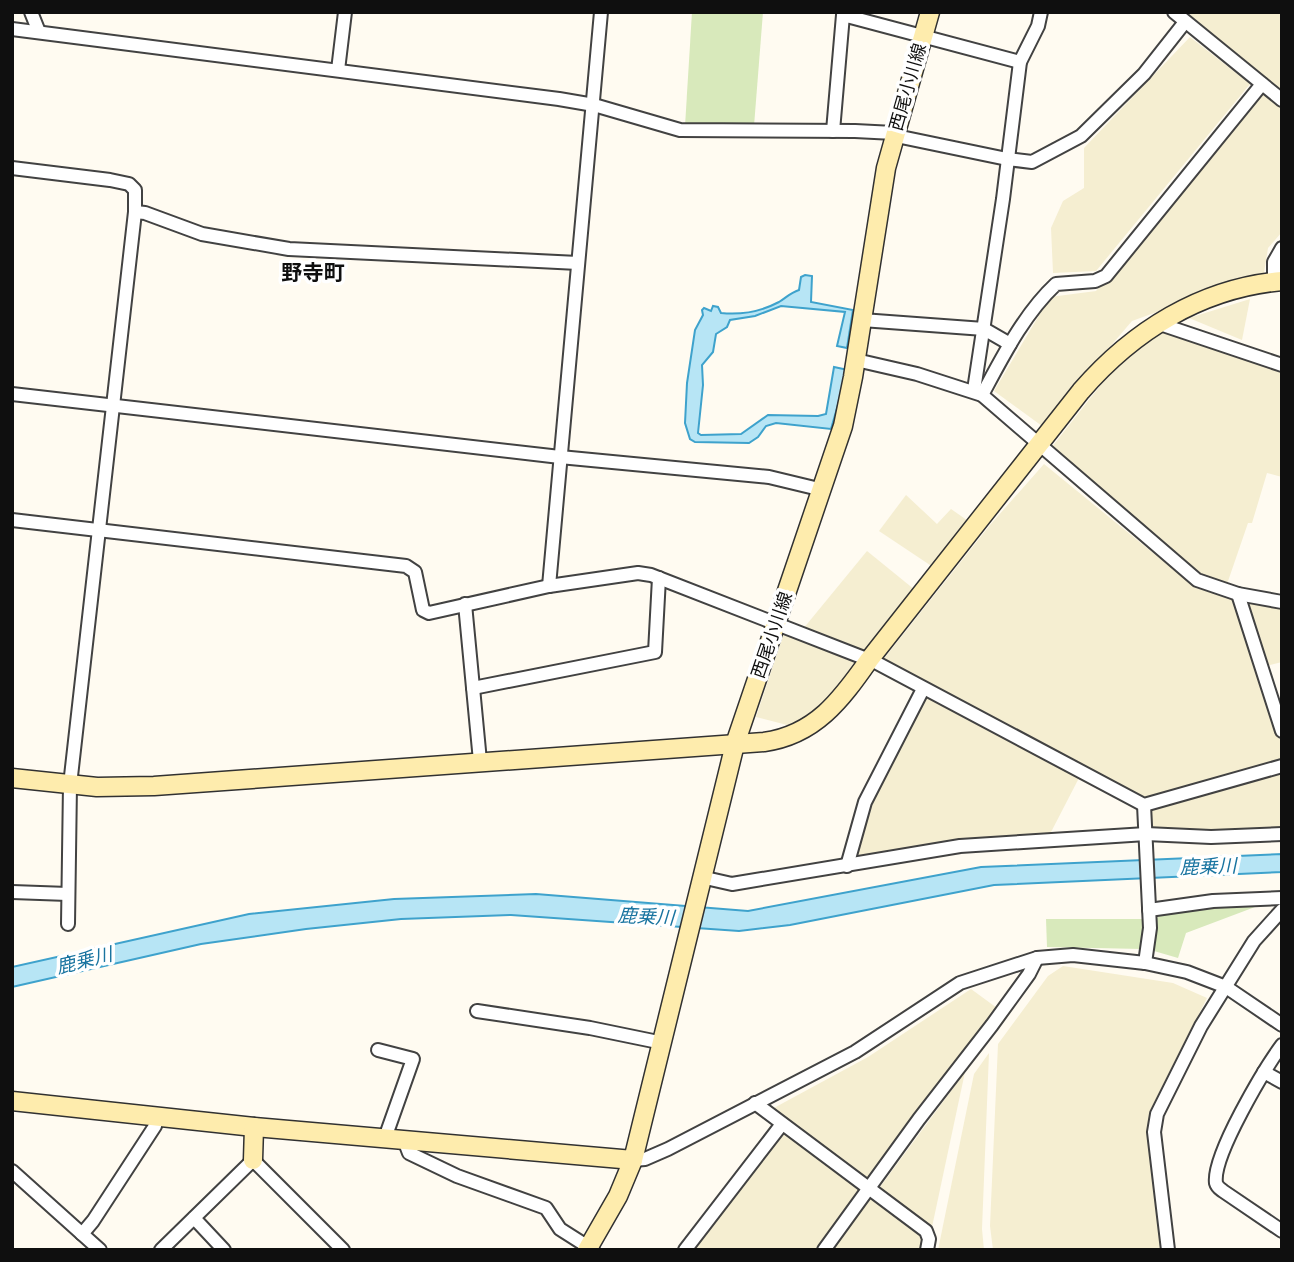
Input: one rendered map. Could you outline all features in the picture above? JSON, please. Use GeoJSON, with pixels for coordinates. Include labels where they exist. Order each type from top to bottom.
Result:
{"type":"FeatureCollection","features":[{"type":"Feature","properties":{"kind":"street"},"geometry":{"type":"LineString","coordinates":[[31,12],[39,32]]}},
{"type":"Feature","properties":{"kind":"street"},"geometry":{"type":"LineString","coordinates":[[338,71],[345,12]]}},
{"type":"Feature","properties":{"kind":"street"},"geometry":{"type":"LineString","coordinates":[[549,586],[601,12]]}},
{"type":"Feature","properties":{"kind":"street","name":"西尾小川線"},"geometry":{"type":"LineString","coordinates":[[589,1249],[618,1196],[633,1160],[735,744],[843,426],[879,206],[894,133],[930,12]]}},
{"type":"Feature","properties":{"kind":"street"},"geometry":{"type":"LineString","coordinates":[[978,392],[1020,62],[1038,26],[1041,12]]}},
{"type":"Feature","properties":{"kind":"street"},"geometry":{"type":"LineString","coordinates":[[1174,12],[1282,100]]}},
{"type":"Feature","properties":{"kind":"street"},"geometry":{"type":"LineString","coordinates":[[833,131],[839,13],[1020,62]]}},
{"type":"Feature","properties":{"kind":"street"},"geometry":{"type":"LineString","coordinates":[[12,29],[594,105],[680,130],[894,133],[901,137],[1032,162],[1081,136],[1144,74],[1185,22]]}},
{"type":"Feature","properties":{"kind":"street"},"geometry":{"type":"LineString","coordinates":[[978,392],[1043,296],[1056,284],[1095,281],[1106,276],[1262,84]]}},
{"type":"Feature","properties":{"kind":"street"},"geometry":{"type":"LineString","coordinates":[[12,168],[129,184],[135,190],[135,212],[70,785],[68,924]]}},
{"type":"Feature","properties":{"kind":"street"},"geometry":{"type":"LineString","coordinates":[[135,212],[145,213],[202,234],[289,248],[578,263]]}},
{"type":"Feature","properties":{"kind":"street"},"geometry":{"type":"LineString","coordinates":[[12,778],[70,785],[154,786],[775,741],[810,727],[827,715],[843,697],[869,660],[1040,444],[1113,357],[1157,323],[1203,300],[1232,290],[1278,282],[1274,262],[1282,248]]}},
{"type":"Feature","properties":{"kind":"street"},"geometry":{"type":"LineString","coordinates":[[862,320],[984,329],[1010,344]]}},
{"type":"Feature","properties":{"kind":"street"},"geometry":{"type":"LineString","coordinates":[[1157,323],[1282,365]]}},
{"type":"Feature","properties":{"kind":"street"},"geometry":{"type":"LineString","coordinates":[[856,359],[978,392],[1197,580],[1238,594],[1282,602]]}},
{"type":"Feature","properties":{"kind":"street"},"geometry":{"type":"LineString","coordinates":[[12,394],[560,457],[769,477],[823,490]]}},
{"type":"Feature","properties":{"kind":"street"},"geometry":{"type":"LineString","coordinates":[[12,520],[406,566],[415,572],[425,612],[549,586],[638,573],[659,578],[869,660],[1144,805],[1282,766]]}},
{"type":"Feature","properties":{"kind":"street"},"geometry":{"type":"LineString","coordinates":[[473,688],[655,652],[659,578]]}},
{"type":"Feature","properties":{"kind":"street"},"geometry":{"type":"LineString","coordinates":[[1238,594],[1282,731]]}},
{"type":"Feature","properties":{"kind":"street"},"geometry":{"type":"LineString","coordinates":[[465,604],[480,761]]}},
{"type":"Feature","properties":{"kind":"street"},"geometry":{"type":"LineString","coordinates":[[847,866],[865,802],[923,689]]}},
{"type":"Feature","properties":{"kind":"street"},"geometry":{"type":"LineString","coordinates":[[1144,805],[1150,928],[1145,963]]}},
{"type":"Feature","properties":{"kind":"street"},"geometry":{"type":"LineString","coordinates":[[700,881],[732,884],[960,846],[1282,834]]}},
{"type":"Feature","properties":{"kind":"street"},"geometry":{"type":"LineString","coordinates":[[12,892],[68,894]]}},
{"type":"Feature","properties":{"kind":"street"},"geometry":{"type":"LineString","coordinates":[[1148,905],[1282,898]]}},
{"type":"Feature","properties":{"kind":"street"},"geometry":{"type":"LineString","coordinates":[[1168,1250],[1154,1122],[1193,1042],[1226,987],[1254,941],[1282,910]]}},
{"type":"Feature","properties":{"kind":"street"},"geometry":{"type":"LineString","coordinates":[[12,1101],[254,1127],[633,1160],[645,1159],[668,1149],[855,1052],[960,983],[1037,958],[1073,955],[1145,963],[1188,972],[1226,987],[1282,1024]]}},
{"type":"Feature","properties":{"kind":"street"},"geometry":{"type":"LineString","coordinates":[[824,1250],[919,1119],[992,1025],[1037,958]]}},
{"type":"Feature","properties":{"kind":"street"},"geometry":{"type":"LineString","coordinates":[[477,1011],[590,1028],[663,1043]]}},
{"type":"Feature","properties":{"kind":"street"},"geometry":{"type":"LineString","coordinates":[[1282,1045],[1244,1106],[1225,1149],[1216,1184],[1282,1231]]}},
{"type":"Feature","properties":{"kind":"street"},"geometry":{"type":"LineString","coordinates":[[378,1050],[413,1059],[385,1139]]}},
{"type":"Feature","properties":{"kind":"street"},"geometry":{"type":"LineString","coordinates":[[1264,1072],[1282,1082]]}},
{"type":"Feature","properties":{"kind":"street"},"geometry":{"type":"LineString","coordinates":[[755,1103],[926,1231],[929,1239],[927,1250]]}},
{"type":"Feature","properties":{"kind":"street"},"geometry":{"type":"LineString","coordinates":[[82,1234],[155,1126],[157,1117]]}},
{"type":"Feature","properties":{"kind":"street"},"geometry":{"type":"LineString","coordinates":[[685,1250],[782,1124]]}},
{"type":"Feature","properties":{"kind":"street"},"geometry":{"type":"LineString","coordinates":[[161,1250],[253,1160],[254,1127]]}},
{"type":"Feature","properties":{"kind":"street"},"geometry":{"type":"LineString","coordinates":[[404,1140],[409,1153],[457,1176],[547,1208],[560,1228],[589,1249]]}},
{"type":"Feature","properties":{"kind":"street"},"geometry":{"type":"LineString","coordinates":[[253,1160],[342,1250]]}},
{"type":"Feature","properties":{"kind":"street"},"geometry":{"type":"LineString","coordinates":[[12,1171],[100,1250]]}},
{"type":"Feature","properties":{"kind":"street"},"geometry":{"type":"LineString","coordinates":[[194,1218],[224,1250]]}},
{"type":"Feature","properties":{"kind":"shaded area"},"geometry":{"type":"Polygon","coordinates":[[[1185,12],[1282,12],[1282,92],[1185,12]]]}},
{"type":"Feature","properties":{"kind":"shaded area"},"geometry":{"type":"Polygon","coordinates":[[[1190,37],[1250,84],[1096,271],[1053,273],[1051,228],[1063,201],[1084,188],[1084,148],[1190,37]]]}},
{"type":"Feature","properties":{"kind":"shaded area"},"geometry":{"type":"Polygon","coordinates":[[[1263,93],[1282,107],[1282,232],[1268,248],[1264,273],[1132,321],[1042,426],[994,391],[1050,297],[1096,291],[1263,93]]]}},
{"type":"Feature","properties":{"kind":"shaded area"},"geometry":{"type":"Polygon","coordinates":[[[1250,299],[1242,340],[1189,318],[1250,299]]]}},
{"type":"Feature","properties":{"kind":"shaded area"},"geometry":{"type":"Polygon","coordinates":[[[1164,331],[1282,370],[1282,477],[1267,473],[1252,523],[1248,523],[1226,587],[1201,576],[1051,448],[1107,377],[1133,353],[1164,331]]]}},
{"type":"Feature","properties":{"kind":"shaded area"},"geometry":{"type":"Polygon","coordinates":[[[1044,464],[1196,588],[1232,599],[1282,746],[1282,761],[1150,798],[1140,797],[882,661],[990,525],[1044,464]]]}},
{"type":"Feature","properties":{"kind":"shaded area"},"geometry":{"type":"Polygon","coordinates":[[[906,495],[937,524],[951,509],[971,523],[933,567],[879,531],[906,495]]]}},
{"type":"Feature","properties":{"kind":"shaded area"},"geometry":{"type":"Polygon","coordinates":[[[867,551],[915,590],[862,654],[803,629],[867,551]]]}},
{"type":"Feature","properties":{"kind":"shaded area"},"geometry":{"type":"Polygon","coordinates":[[[1250,600],[1282,607],[1282,662],[1266,666],[1246,604],[1250,600]]]}},
{"type":"Feature","properties":{"kind":"shaded area"},"geometry":{"type":"Polygon","coordinates":[[[784,633],[853,661],[855,667],[826,703],[791,726],[756,717],[784,633]]]}},
{"type":"Feature","properties":{"kind":"shaded area"},"geometry":{"type":"Polygon","coordinates":[[[930,697],[1080,776],[1049,836],[857,858],[869,807],[923,699],[930,697]]]}},
{"type":"Feature","properties":{"kind":"shaded area"},"geometry":{"type":"Polygon","coordinates":[[[1282,770],[1282,830],[1214,833],[1156,831],[1150,826],[1150,811],[1155,806],[1282,770]]]}},
{"type":"Feature","properties":{"kind":"shaded area"},"geometry":{"type":"Polygon","coordinates":[[[1063,966],[1173,983],[1207,998],[1155,1102],[1148,1125],[1162,1250],[993,1250],[990,1226],[998,1044],[1048,976],[1063,966]]]}},
{"type":"Feature","properties":{"kind":"shaded area"},"geometry":{"type":"Polygon","coordinates":[[[971,989],[997,1008],[867,1182],[772,1109],[868,1057],[971,989]]]}},
{"type":"Feature","properties":{"kind":"shaded area"},"geometry":{"type":"Polygon","coordinates":[[[989,1053],[982,1229],[984,1250],[938,1250],[974,1074],[989,1053]]]}},
{"type":"Feature","properties":{"kind":"shaded area"},"geometry":{"type":"Polygon","coordinates":[[[965,1072],[932,1227],[880,1187],[965,1072]]]}},
{"type":"Feature","properties":{"kind":"shaded area"},"geometry":{"type":"Polygon","coordinates":[[[782,1128],[861,1189],[817,1250],[692,1250],[782,1128]]]}},
{"type":"Feature","properties":{"kind":"shaded area"},"geometry":{"type":"Polygon","coordinates":[[[871,1196],[923,1234],[922,1250],[830,1250],[871,1196]]]}},
{"type":"Feature","properties":{"kind":"green space"},"geometry":{"type":"Polygon","coordinates":[[[692,12],[763,12],[754,126],[685,126],[692,12]]]}},
{"type":"Feature","properties":{"kind":"green space"},"geometry":{"type":"Polygon","coordinates":[[[1263,904],[1186,933],[1178,958],[1154,951],[1156,920],[1160,914],[1211,905],[1263,904]]]}},
{"type":"Feature","properties":{"kind":"green space"},"geometry":{"type":"Polygon","coordinates":[[[1046,919],[1145,919],[1142,949],[1047,947],[1046,919]]]}},
{"type":"Feature","properties":{"kind":"water"},"geometry":{"type":"Polygon","coordinates":[[[812,276],[811,302],[853,310],[847,348],[837,346],[845,312],[781,306],[755,316],[730,320],[727,327],[716,334],[713,352],[702,365],[703,385],[698,433],[741,434],[768,415],[826,414],[834,367],[848,370],[831,429],[776,423],[766,426],[758,437],[749,443],[695,442],[690,439],[685,423],[687,383],[695,330],[703,315],[702,310],[704,308],[711,311],[713,306],[718,307],[721,313],[736,314],[765,308],[799,290],[801,277],[812,276]]]}},
{"type":"Feature","properties":{"kind":"water","name":"鹿乗川"},"geometry":{"type":"Polygon","coordinates":[[[1282,854],[1282,872],[994,885],[790,925],[739,931],[511,915],[401,919],[201,944],[12,987],[12,967],[249,914],[394,899],[536,894],[748,911],[981,867],[1282,854]]]}},
{"type":"Feature","properties":{"kind":"district","name":"野寺町"},"geometry":{"type":"Point","coordinates":[313,273]}}]}
